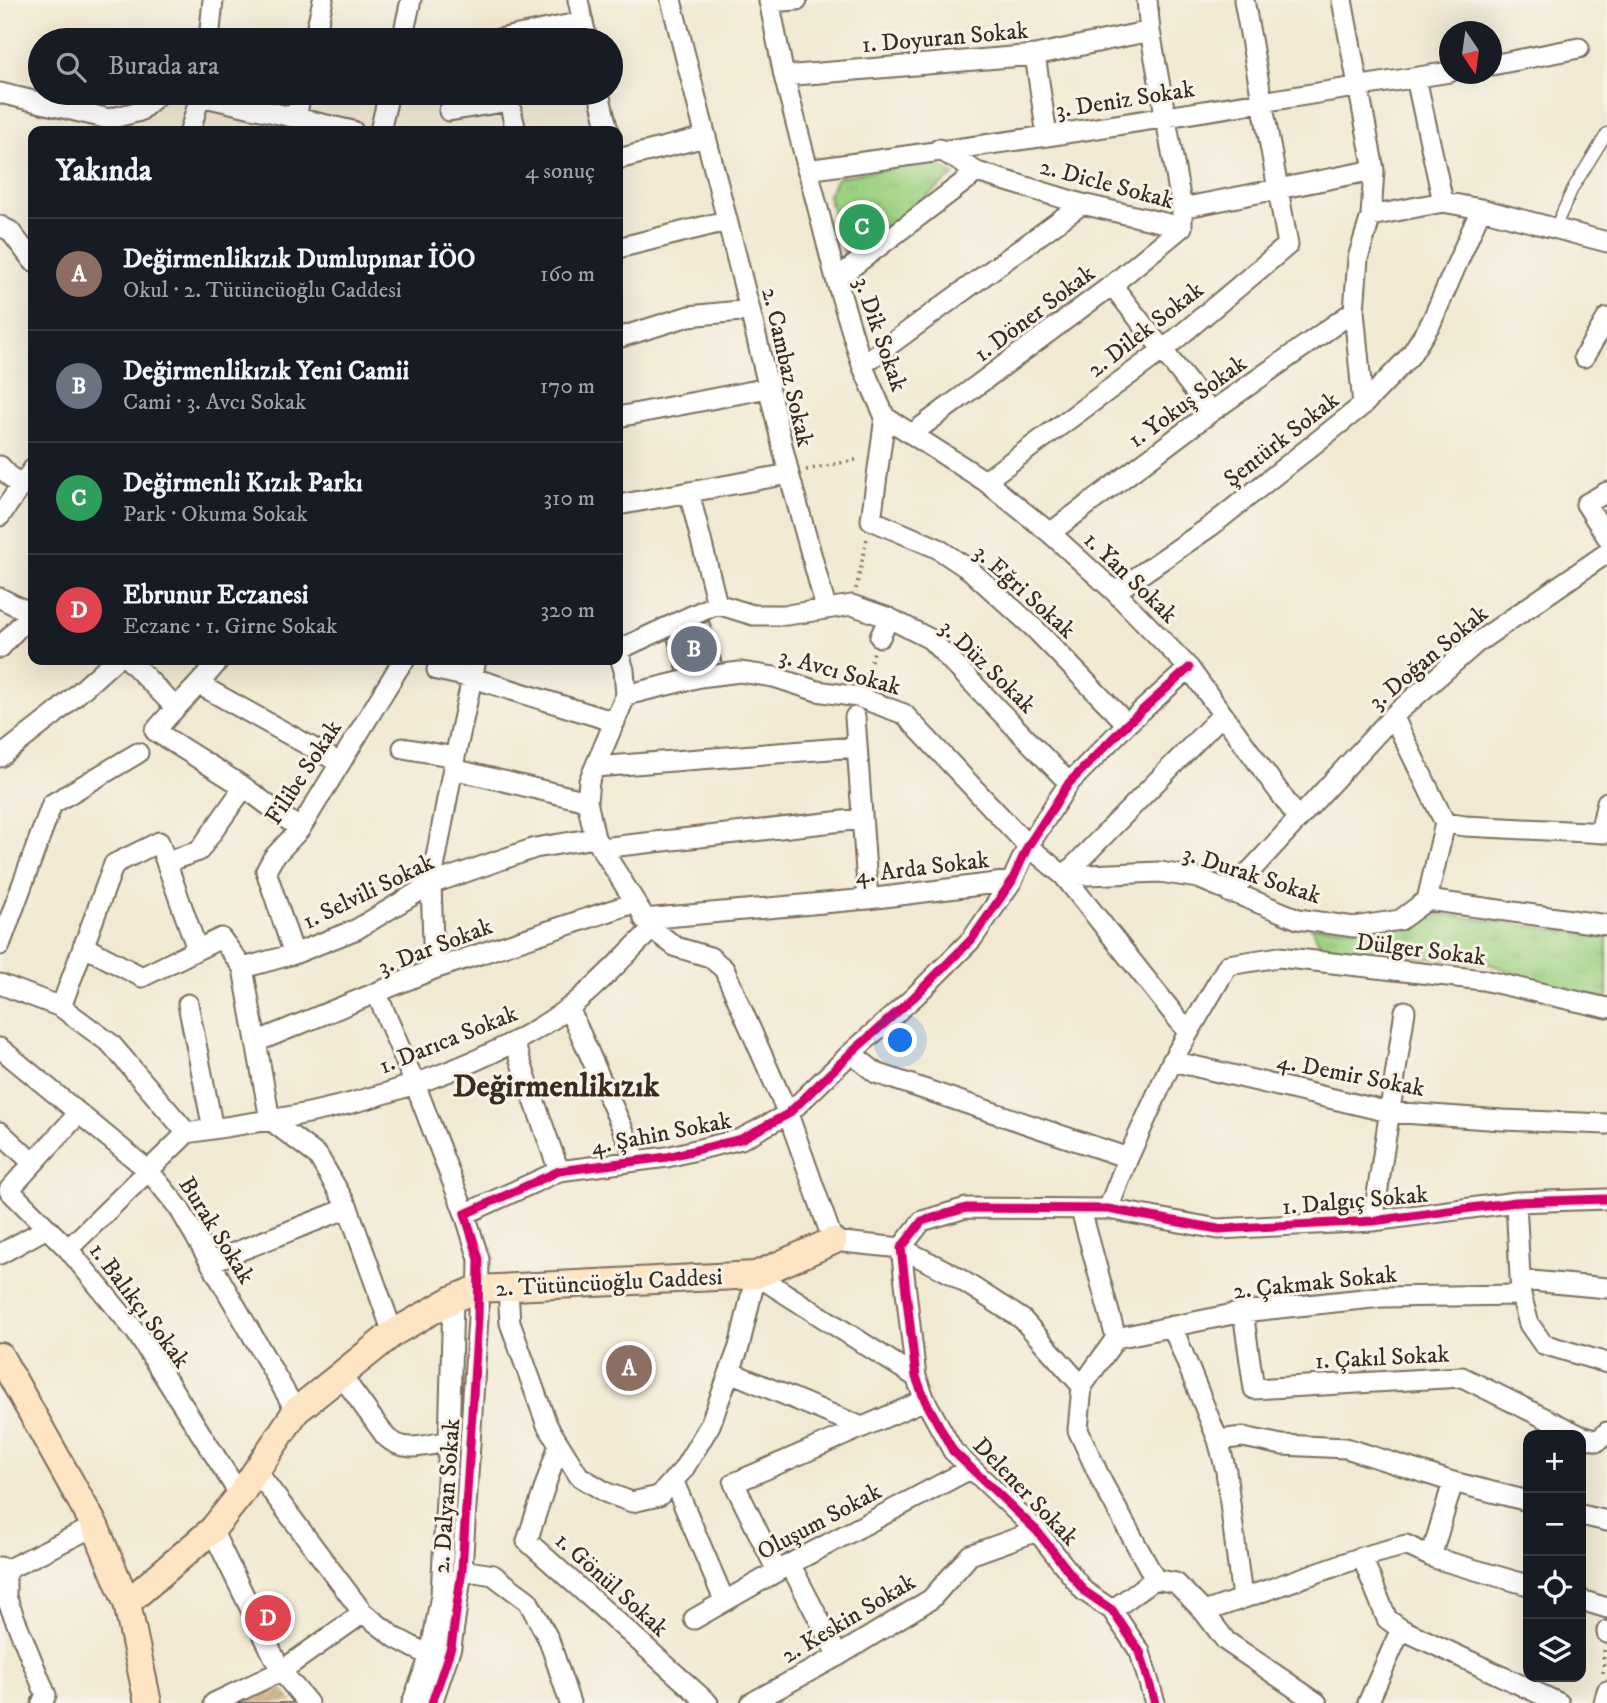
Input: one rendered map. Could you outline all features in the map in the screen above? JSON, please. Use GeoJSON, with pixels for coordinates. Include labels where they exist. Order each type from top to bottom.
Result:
{"type":"FeatureCollection","features":[{"type":"Feature","properties":{"kind":"street"},"geometry":{"type":"LineString","coordinates":[[210,28],[213,0]]}},
{"type":"Feature","properties":{"kind":"street"},"geometry":{"type":"LineString","coordinates":[[317,28],[323,0]]}},
{"type":"Feature","properties":{"kind":"street"},"geometry":{"type":"LineString","coordinates":[[404,28],[411,0]]}},
{"type":"Feature","properties":{"kind":"street"},"geometry":{"type":"LineString","coordinates":[[578,0],[584,28]]}},
{"type":"Feature","properties":{"kind":"street","name":"2. Cambaz Sokak"},"geometry":{"type":"LineString","coordinates":[[671,0],[789,474],[826,608]]}},
{"type":"Feature","properties":{"kind":"street"},"geometry":{"type":"LineString","coordinates":[[769,1],[797,0]]}},
{"type":"Feature","properties":{"kind":"street"},"geometry":{"type":"LineString","coordinates":[[1147,0],[1182,218]]}},
{"type":"Feature","properties":{"kind":"street"},"geometry":{"type":"LineString","coordinates":[[1244,0],[1280,190]]}},
{"type":"Feature","properties":{"kind":"street","name":"Şentürk Sokak"},"geometry":{"type":"LineString","coordinates":[[1115,592],[1211,526],[1363,405],[1354,311],[1358,258],[1371,216],[1374,170],[1342,0]]}},
{"type":"Feature","properties":{"kind":"street","name":"3. Dik Sokak"},"geometry":{"type":"LineString","coordinates":[[769,1],[784,76],[836,279],[862,365],[885,417],[871,520]]}},
{"type":"Feature","properties":{"kind":"street","name":"1. Doyuran Sokak"},"geometry":{"type":"LineString","coordinates":[[784,76],[1035,55],[1150,31]]}},
{"type":"Feature","properties":{"kind":"street"},"geometry":{"type":"LineString","coordinates":[[1502,63],[1578,48]]}},
{"type":"Feature","properties":{"kind":"street"},"geometry":{"type":"LineString","coordinates":[[1035,55],[1047,136]]}},
{"type":"Feature","properties":{"kind":"street","name":"3. Deniz Sokak"},"geometry":{"type":"LineString","coordinates":[[807,170],[939,149],[1047,136],[1439,74]]}},
{"type":"Feature","properties":{"kind":"street"},"geometry":{"type":"LineString","coordinates":[[1416,78],[1443,202]]}},
{"type":"Feature","properties":{"kind":"street"},"geometry":{"type":"LineString","coordinates":[[0,93],[28,101]]}},
{"type":"Feature","properties":{"kind":"street"},"geometry":{"type":"LineString","coordinates":[[43,105],[115,125],[147,105]]}},
{"type":"Feature","properties":{"kind":"street"},"geometry":{"type":"LineString","coordinates":[[191,126],[197,105]]}},
{"type":"Feature","properties":{"kind":"street"},"geometry":{"type":"LineString","coordinates":[[244,105],[331,126]]}},
{"type":"Feature","properties":{"kind":"street"},"geometry":{"type":"LineString","coordinates":[[296,118],[299,105]]}},
{"type":"Feature","properties":{"kind":"street"},"geometry":{"type":"LineString","coordinates":[[381,126],[386,105]]}},
{"type":"Feature","properties":{"kind":"street"},"geometry":{"type":"LineString","coordinates":[[449,111],[474,105]]}},
{"type":"Feature","properties":{"kind":"street"},"geometry":{"type":"LineString","coordinates":[[510,105],[515,126]]}},
{"type":"Feature","properties":{"kind":"street"},"geometry":{"type":"LineString","coordinates":[[602,105],[607,126]]}},
{"type":"Feature","properties":{"kind":"street"},"geometry":{"type":"LineString","coordinates":[[623,158],[705,137]]}},
{"type":"Feature","properties":{"kind":"street","name":"2. Dicle Sokak"},"geometry":{"type":"LineString","coordinates":[[939,149],[977,172],[1082,204],[1182,218],[1280,190],[1374,170]]}},
{"type":"Feature","properties":{"kind":"street"},"geometry":{"type":"LineString","coordinates":[[836,279],[977,172]]}},
{"type":"Feature","properties":{"kind":"street","name":"2. Dilek Sokak"},"geometry":{"type":"LineString","coordinates":[[985,481],[1163,350],[1288,244],[1280,190]]}},
{"type":"Feature","properties":{"kind":"street"},"geometry":{"type":"LineString","coordinates":[[1371,216],[1443,202],[1481,209],[1607,242]]}},
{"type":"Feature","properties":{"kind":"street"},"geometry":{"type":"LineString","coordinates":[[862,365],[1082,204]]}},
{"type":"Feature","properties":{"kind":"street"},"geometry":{"type":"LineString","coordinates":[[1363,405],[1410,356],[1431,323],[1481,209]]}},
{"type":"Feature","properties":{"kind":"street","name":"1. Döner Sokak"},"geometry":{"type":"LineString","coordinates":[[913,433],[1112,285],[1182,218]]}},
{"type":"Feature","properties":{"kind":"street"},"geometry":{"type":"LineString","coordinates":[[623,247],[726,221]]}},
{"type":"Feature","properties":{"kind":"street"},"geometry":{"type":"LineString","coordinates":[[0,226],[10,231],[28,254]]}},
{"type":"Feature","properties":{"kind":"street"},"geometry":{"type":"LineString","coordinates":[[1112,285],[1211,412]]}},
{"type":"Feature","properties":{"kind":"street"},"geometry":{"type":"LineString","coordinates":[[623,336],[689,316],[750,310]]}},
{"type":"Feature","properties":{"kind":"street","name":"1. Yokuş Sokak"},"geometry":{"type":"LineString","coordinates":[[1050,533],[1211,412],[1354,311]]}},
{"type":"Feature","properties":{"kind":"street"},"geometry":{"type":"LineString","coordinates":[[1584,357],[1605,329]]}},
{"type":"Feature","properties":{"kind":"street"},"geometry":{"type":"LineString","coordinates":[[623,416],[768,388]]}},
{"type":"Feature","properties":{"kind":"street","name":"1. Yan Sokak"},"geometry":{"type":"LineString","coordinates":[[885,417],[985,481],[1050,533],[1115,592],[1189,668],[1298,818]]}},
{"type":"Feature","properties":{"kind":"street"},"geometry":{"type":"LineString","coordinates":[[0,466],[20,487]]}},
{"type":"Feature","properties":{"kind":"street"},"geometry":{"type":"LineString","coordinates":[[623,504],[789,474]]}},
{"type":"Feature","properties":{"kind":"street"},"geometry":{"type":"LineString","coordinates":[[0,516],[28,476]]}},
{"type":"Feature","properties":{"kind":"street"},"geometry":{"type":"LineString","coordinates":[[623,648],[717,604],[689,492]]}},
{"type":"Feature","properties":{"kind":"street"},"geometry":{"type":"LineString","coordinates":[[1607,492],[1586,505],[1607,537]]}},
{"type":"Feature","properties":{"kind":"street","name":"3. Eğri Sokak"},"geometry":{"type":"LineString","coordinates":[[871,520],[937,548],[970,570],[1034,628],[1127,723]]}},
{"type":"Feature","properties":{"kind":"street","name":"3. Doğan Sokak"},"geometry":{"type":"LineString","coordinates":[[1230,893],[1393,716],[1475,644],[1607,553]]}},
{"type":"Feature","properties":{"kind":"street"},"geometry":{"type":"LineString","coordinates":[[0,597],[28,611]]}},
{"type":"Feature","properties":{"kind":"street","name":"3. Düz Sokak"},"geometry":{"type":"LineString","coordinates":[[717,604],[753,615],[787,615],[852,604],[889,618],[930,639],[1069,783]]}},
{"type":"Feature","properties":{"kind":"street"},"geometry":{"type":"LineString","coordinates":[[0,648],[28,618]]}},
{"type":"Feature","properties":{"kind":"street"},"geometry":{"type":"LineString","coordinates":[[880,637],[889,618]]}},
{"type":"Feature","properties":{"kind":"street"},"geometry":{"type":"LineString","coordinates":[[0,757],[111,665]]}},
{"type":"Feature","properties":{"kind":"street"},"geometry":{"type":"LineString","coordinates":[[123,665],[175,707]]}},
{"type":"Feature","properties":{"kind":"street"},"geometry":{"type":"LineString","coordinates":[[215,665],[200,685],[175,707],[155,731],[244,788],[300,829]]}},
{"type":"Feature","properties":{"kind":"street","name":"Filibe Sokak"},"geometry":{"type":"LineString","coordinates":[[294,954],[265,872],[273,858],[300,829],[402,665]]}},
{"type":"Feature","properties":{"kind":"street"},"geometry":{"type":"LineString","coordinates":[[622,665],[626,695],[589,781],[587,801],[598,843],[643,917],[676,947],[710,957],[724,969],[788,1114],[833,1241],[901,1248],[952,1274],[1022,1319],[1083,1387]]}},
{"type":"Feature","properties":{"kind":"street","name":"4. Arda Sokak"},"geometry":{"type":"LineString","coordinates":[[643,917],[868,899],[1012,881],[1028,846],[1069,783],[1127,723],[1189,668]]}},
{"type":"Feature","properties":{"kind":"street"},"geometry":{"type":"LineString","coordinates":[[437,670],[474,669],[615,722]]}},
{"type":"Feature","properties":{"kind":"street"},"geometry":{"type":"LineString","coordinates":[[434,969],[431,884],[474,669]]}},
{"type":"Feature","properties":{"kind":"street","name":"3. Avcı Sokak"},"geometry":{"type":"LineString","coordinates":[[626,695],[701,677],[740,672],[774,677],[817,691],[858,697],[904,714],[1028,846]]}},
{"type":"Feature","properties":{"kind":"street"},"geometry":{"type":"LineString","coordinates":[[200,685],[340,763]]}},
{"type":"Feature","properties":{"kind":"street"},"geometry":{"type":"LineString","coordinates":[[1064,876],[1222,715]]}},
{"type":"Feature","properties":{"kind":"street"},"geometry":{"type":"LineString","coordinates":[[1393,716],[1445,823],[1427,900],[1607,925]]}},
{"type":"Feature","properties":{"kind":"street"},"geometry":{"type":"LineString","coordinates":[[855,717],[868,899]]}},
{"type":"Feature","properties":{"kind":"street"},"geometry":{"type":"LineString","coordinates":[[595,767],[856,747]]}},
{"type":"Feature","properties":{"kind":"street"},"geometry":{"type":"LineString","coordinates":[[403,748],[587,801]]}},
{"type":"Feature","properties":{"kind":"street"},"geometry":{"type":"LineString","coordinates":[[0,944],[52,804],[138,753]]}},
{"type":"Feature","properties":{"kind":"street"},"geometry":{"type":"LineString","coordinates":[[166,862],[199,851],[244,788]]}},
{"type":"Feature","properties":{"kind":"street"},"geometry":{"type":"LineString","coordinates":[[1445,823],[1604,833],[1607,802]]}},
{"type":"Feature","properties":{"kind":"street","name":"1. Selvili Sokak"},"geometry":{"type":"LineString","coordinates":[[243,968],[294,954],[357,929],[431,884],[535,848],[861,819]]}},
{"type":"Feature","properties":{"kind":"street"},"geometry":{"type":"LineString","coordinates":[[61,1007],[114,864],[159,842],[197,949]]}},
{"type":"Feature","properties":{"kind":"street"},"geometry":{"type":"LineString","coordinates":[[1028,846],[1064,876],[1188,1032],[1128,1158],[1108,1209]]}},
{"type":"Feature","properties":{"kind":"street","name":"3. Durak Sokak"},"geometry":{"type":"LineString","coordinates":[[1064,876],[1160,872],[1198,878],[1298,919],[1354,927],[1400,920],[1427,900]]}},
{"type":"Feature","properties":{"kind":"street","name":"4. Şahin Sokak"},"geometry":{"type":"LineString","coordinates":[[465,1214],[559,1171],[667,1157],[741,1139],[788,1114],[972,939],[1012,881]]}},
{"type":"Feature","properties":{"kind":"street","name":"3. Dar Sokak"},"geometry":{"type":"LineString","coordinates":[[256,1042],[434,969],[643,917]]}},
{"type":"Feature","properties":{"kind":"street","name":"1. Darıca Sokak"},"geometry":{"type":"LineString","coordinates":[[270,1120],[300,1116],[415,1084],[514,1043],[569,1008],[643,917]]}},
{"type":"Feature","properties":{"kind":"street"},"geometry":{"type":"LineString","coordinates":[[83,946],[142,977],[221,938],[243,968],[270,1120],[318,1156],[348,1208],[393,1333]]}},
{"type":"Feature","properties":{"kind":"street","name":"Dülger Sokak"},"geometry":{"type":"LineString","coordinates":[[1188,1032],[1228,965],[1279,957],[1483,980],[1607,1008]]}},
{"type":"Feature","properties":{"kind":"street"},"geometry":{"type":"LineString","coordinates":[[0,984],[61,1007],[111,1044],[187,1133]]}},
{"type":"Feature","properties":{"kind":"street"},"geometry":{"type":"LineString","coordinates":[[127,1603],[212,1530],[240,1495],[296,1411],[393,1333],[465,1294],[479,1259],[465,1214],[415,1084],[377,994]]}},
{"type":"Feature","properties":{"kind":"street"},"geometry":{"type":"LineString","coordinates":[[188,1004],[213,1129]]}},
{"type":"Feature","properties":{"kind":"street"},"geometry":{"type":"LineString","coordinates":[[569,1008],[637,1161]]}},
{"type":"Feature","properties":{"kind":"street"},"geometry":{"type":"LineString","coordinates":[[1373,1221],[1405,1012]]}},
{"type":"Feature","properties":{"kind":"street"},"geometry":{"type":"LineString","coordinates":[[514,1043],[559,1171]]}},
{"type":"Feature","properties":{"kind":"street","name":"Burak Sokak"},"geometry":{"type":"LineString","coordinates":[[0,1048],[149,1171],[179,1208],[296,1411]]}},
{"type":"Feature","properties":{"kind":"street"},"geometry":{"type":"LineString","coordinates":[[851,1053],[876,1073],[1128,1158]]}},
{"type":"Feature","properties":{"kind":"street","name":"4. Demir Sokak"},"geometry":{"type":"LineString","coordinates":[[1172,1061],[1389,1112],[1607,1125]]}},
{"type":"Feature","properties":{"kind":"street"},"geometry":{"type":"LineString","coordinates":[[0,1132],[33,1163],[79,1112]]}},
{"type":"Feature","properties":{"kind":"street"},"geometry":{"type":"LineString","coordinates":[[68,1250],[187,1133],[270,1120]]}},
{"type":"Feature","properties":{"kind":"street","name":"1. Balıkçı Sokak"},"geometry":{"type":"LineString","coordinates":[[33,1163],[9,1190],[68,1250],[136,1332],[240,1495]]}},
{"type":"Feature","properties":{"kind":"street","name":"1. Dalgıç Sokak"},"geometry":{"type":"LineString","coordinates":[[901,1248],[922,1221],[966,1208],[1108,1209],[1218,1229],[1373,1221],[1516,1202],[1607,1199]]}},
{"type":"Feature","properties":{"kind":"street"},"geometry":{"type":"LineString","coordinates":[[1516,1202],[1521,1287],[1529,1324],[1542,1344],[1607,1363]]}},
{"type":"Feature","properties":{"kind":"street"},"geometry":{"type":"LineString","coordinates":[[211,1262],[348,1208]]}},
{"type":"Feature","properties":{"kind":"street"},"geometry":{"type":"LineString","coordinates":[[1081,1210],[1116,1338],[1083,1387],[1078,1430],[1102,1482],[1155,1579]]}},
{"type":"Feature","properties":{"kind":"street"},"geometry":{"type":"LineString","coordinates":[[0,1254],[47,1228]]}},
{"type":"Feature","properties":{"kind":"street","name":"2. Tütüncüoğlu Caddesi"},"geometry":{"type":"LineString","coordinates":[[465,1294],[508,1289],[756,1275],[833,1241]]}},
{"type":"Feature","properties":{"kind":"street","name":"Delener Sokak"},"geometry":{"type":"LineString","coordinates":[[901,1248],[916,1377],[925,1400],[953,1451],[1037,1531],[1084,1591],[1112,1610],[1140,1653],[1155,1703]]}},
{"type":"Feature","properties":{"kind":"street"},"geometry":{"type":"LineString","coordinates":[[508,1289],[510,1323],[547,1425],[579,1476],[607,1493],[632,1502],[659,1496],[683,1470],[710,1425],[739,1347],[756,1275],[916,1377]]}},
{"type":"Feature","properties":{"kind":"street","name":"2. Çakmak Sokak"},"geometry":{"type":"LineString","coordinates":[[1116,1338],[1243,1312],[1381,1297],[1521,1287],[1607,1287]]}},
{"type":"Feature","properties":{"kind":"street","name":"2. Dalyan Sokak"},"geometry":{"type":"LineString","coordinates":[[412,1703],[430,1656],[441,1595],[449,1441],[465,1294]]}},
{"type":"Feature","properties":{"kind":"street","name":"2. Dalyan Sokak"},"geometry":{"type":"LineString","coordinates":[[432,1703],[450,1647],[461,1570],[478,1318],[465,1294]]}},
{"type":"Feature","properties":{"kind":"street","name":"1. Çakıl Sokak"},"geometry":{"type":"LineString","coordinates":[[1243,1312],[1254,1389],[1462,1377],[1568,1430]]}},
{"type":"Feature","properties":{"kind":"street"},"geometry":{"type":"LineString","coordinates":[[1172,1326],[1218,1440],[1226,1471],[1242,1598]]}},
{"type":"Feature","properties":{"kind":"street"},"geometry":{"type":"LineString","coordinates":[[0,1356],[95,1526],[127,1603],[148,1703]]}},
{"type":"Feature","properties":{"kind":"street"},"geometry":{"type":"LineString","coordinates":[[730,1372],[862,1427]]}},
{"type":"Feature","properties":{"kind":"street"},"geometry":{"type":"LineString","coordinates":[[341,1375],[386,1437],[396,1446],[407,1448],[449,1441]]}},
{"type":"Feature","properties":{"kind":"street"},"geometry":{"type":"LineString","coordinates":[[838,1656],[734,1483],[925,1400]]}},
{"type":"Feature","properties":{"kind":"street","name":"1. Çakıl Sokak"},"geometry":{"type":"LineString","coordinates":[[1586,1438],[1598,1441],[1607,1432]]}},
{"type":"Feature","properties":{"kind":"street"},"geometry":{"type":"LineString","coordinates":[[1218,1440],[1243,1437],[1282,1445],[1346,1448],[1453,1482],[1523,1500]]}},
{"type":"Feature","properties":{"kind":"street","name":"1. Gönül Sokak"},"geometry":{"type":"LineString","coordinates":[[559,1444],[527,1541],[708,1703]]}},
{"type":"Feature","properties":{"kind":"street"},"geometry":{"type":"LineString","coordinates":[[255,1469],[363,1613],[396,1638],[430,1656]]}},
{"type":"Feature","properties":{"kind":"street","name":"Oluşum Sokak"},"geometry":{"type":"LineString","coordinates":[[694,1619],[784,1567],[970,1469]]}},
{"type":"Feature","properties":{"kind":"street"},"geometry":{"type":"LineString","coordinates":[[673,1480],[724,1600]]}},
{"type":"Feature","properties":{"kind":"street"},"geometry":{"type":"LineString","coordinates":[[1431,1557],[1453,1482]]}},
{"type":"Feature","properties":{"kind":"street"},"geometry":{"type":"LineString","coordinates":[[1586,1516],[1607,1521]]}},
{"type":"Feature","properties":{"kind":"street"},"geometry":{"type":"LineString","coordinates":[[42,1703],[46,1695],[6,1597],[3,1569],[95,1526]]}},
{"type":"Feature","properties":{"kind":"street"},"geometry":{"type":"LineString","coordinates":[[212,1530],[281,1671],[308,1703]]}},
{"type":"Feature","properties":{"kind":"street","name":"2. Keskin Sokak"},"geometry":{"type":"LineString","coordinates":[[751,1703],[838,1656],[931,1599],[970,1555],[1037,1531]]}},
{"type":"Feature","properties":{"kind":"street"},"geometry":{"type":"LineString","coordinates":[[1204,1612],[1406,1545],[1431,1557],[1523,1585]]}},
{"type":"Feature","properties":{"kind":"street"},"geometry":{"type":"LineString","coordinates":[[1363,1558],[1387,1619],[1401,1629],[1559,1703]]}},
{"type":"Feature","properties":{"kind":"street"},"geometry":{"type":"LineString","coordinates":[[461,1570],[493,1575],[528,1601],[549,1640],[570,1703]]}},
{"type":"Feature","properties":{"kind":"street"},"geometry":{"type":"LineString","coordinates":[[1112,1610],[1155,1579],[1176,1583],[1204,1612],[1226,1641],[1317,1703]]}},
{"type":"Feature","properties":{"kind":"street"},"geometry":{"type":"LineString","coordinates":[[1586,1602],[1607,1608]]}},
{"type":"Feature","properties":{"kind":"street"},"geometry":{"type":"LineString","coordinates":[[214,1703],[281,1671],[363,1613]]}},
{"type":"Feature","properties":{"kind":"street"},"geometry":{"type":"LineString","coordinates":[[1368,1703],[1401,1629]]}},
{"type":"Feature","properties":{"kind":"street"},"geometry":{"type":"LineString","coordinates":[[1604,1703],[1607,1691]]}},
{"type":"Feature","properties":{"kind":"lane"},"geometry":{"type":"LineString","coordinates":[[1555,228],[1573,188],[1607,133]]}},
{"type":"Feature","properties":{"kind":"path"},"geometry":{"type":"LineString","coordinates":[[789,474],[879,454]]}},
{"type":"Feature","properties":{"kind":"path"},"geometry":{"type":"LineString","coordinates":[[852,604],[871,520]]}},
{"type":"Feature","properties":{"kind":"path"},"geometry":{"type":"LineString","coordinates":[[858,697],[880,637]]}},
{"type":"Feature","properties":{"kind":"path"},"geometry":{"type":"LineString","coordinates":[[1607,1632],[1602,1658],[1607,1691]]}},
{"type":"Feature","properties":{"kind":"green space"},"geometry":{"type":"Polygon","coordinates":[[[929,161],[954,175],[846,259],[828,195],[838,177],[929,161]]]}},
{"type":"Feature","properties":{"kind":"green space"},"geometry":{"type":"Polygon","coordinates":[[[1428,912],[1607,937],[1607,1000],[1563,990],[1487,963],[1323,949],[1311,927],[1391,928],[1428,912]]]}},
{"type":"Feature","properties":{"kind":"building"},"geometry":{"type":"Polygon","coordinates":[[[709,621],[722,664],[679,677],[666,634],[709,621]]]}},
{"type":"Feature","properties":{"kind":"building"},"geometry":{"type":"Polygon","coordinates":[[[277,1681],[294,1703],[236,1703],[277,1681]]]}},
{"type":"Feature","properties":{"kind":"cycle path"},"geometry":{"type":"LineString","coordinates":[[432,1703],[451,1647],[462,1570],[478,1318],[479,1259],[465,1214],[559,1171],[667,1157],[741,1139],[788,1114],[972,939],[1012,881],[1028,846],[1069,783],[1127,724],[1189,668]]}},
{"type":"Feature","properties":{"kind":"cycle path"},"geometry":{"type":"LineString","coordinates":[[1155,1703],[1140,1652],[1112,1610],[1084,1591],[1037,1531],[953,1451],[925,1400],[916,1377],[901,1248],[922,1221],[966,1208],[1108,1209],[1218,1229],[1373,1221],[1516,1202],[1607,1199]]}},
{"type":"Feature","properties":{"kind":"place","name":"Değirmenli Kızık Parkı"},"geometry":{"type":"Point","coordinates":[862,227]}},
{"type":"Feature","properties":{"kind":"place","name":"Değirmenlikızık Yeni Camii"},"geometry":{"type":"Point","coordinates":[694,649]}},
{"type":"Feature","properties":{"kind":"place","name":"Değirmenlikızık Dumlupınar İÖO"},"geometry":{"type":"Point","coordinates":[629,1368]}},
{"type":"Feature","properties":{"kind":"place","name":"Ebrunur Eczanesi"},"geometry":{"type":"Point","coordinates":[268,1618]}},
{"type":"Feature","properties":{"kind":"district","name":"Değirmenlikızık"},"geometry":{"type":"Point","coordinates":[556,1085]}}]}
